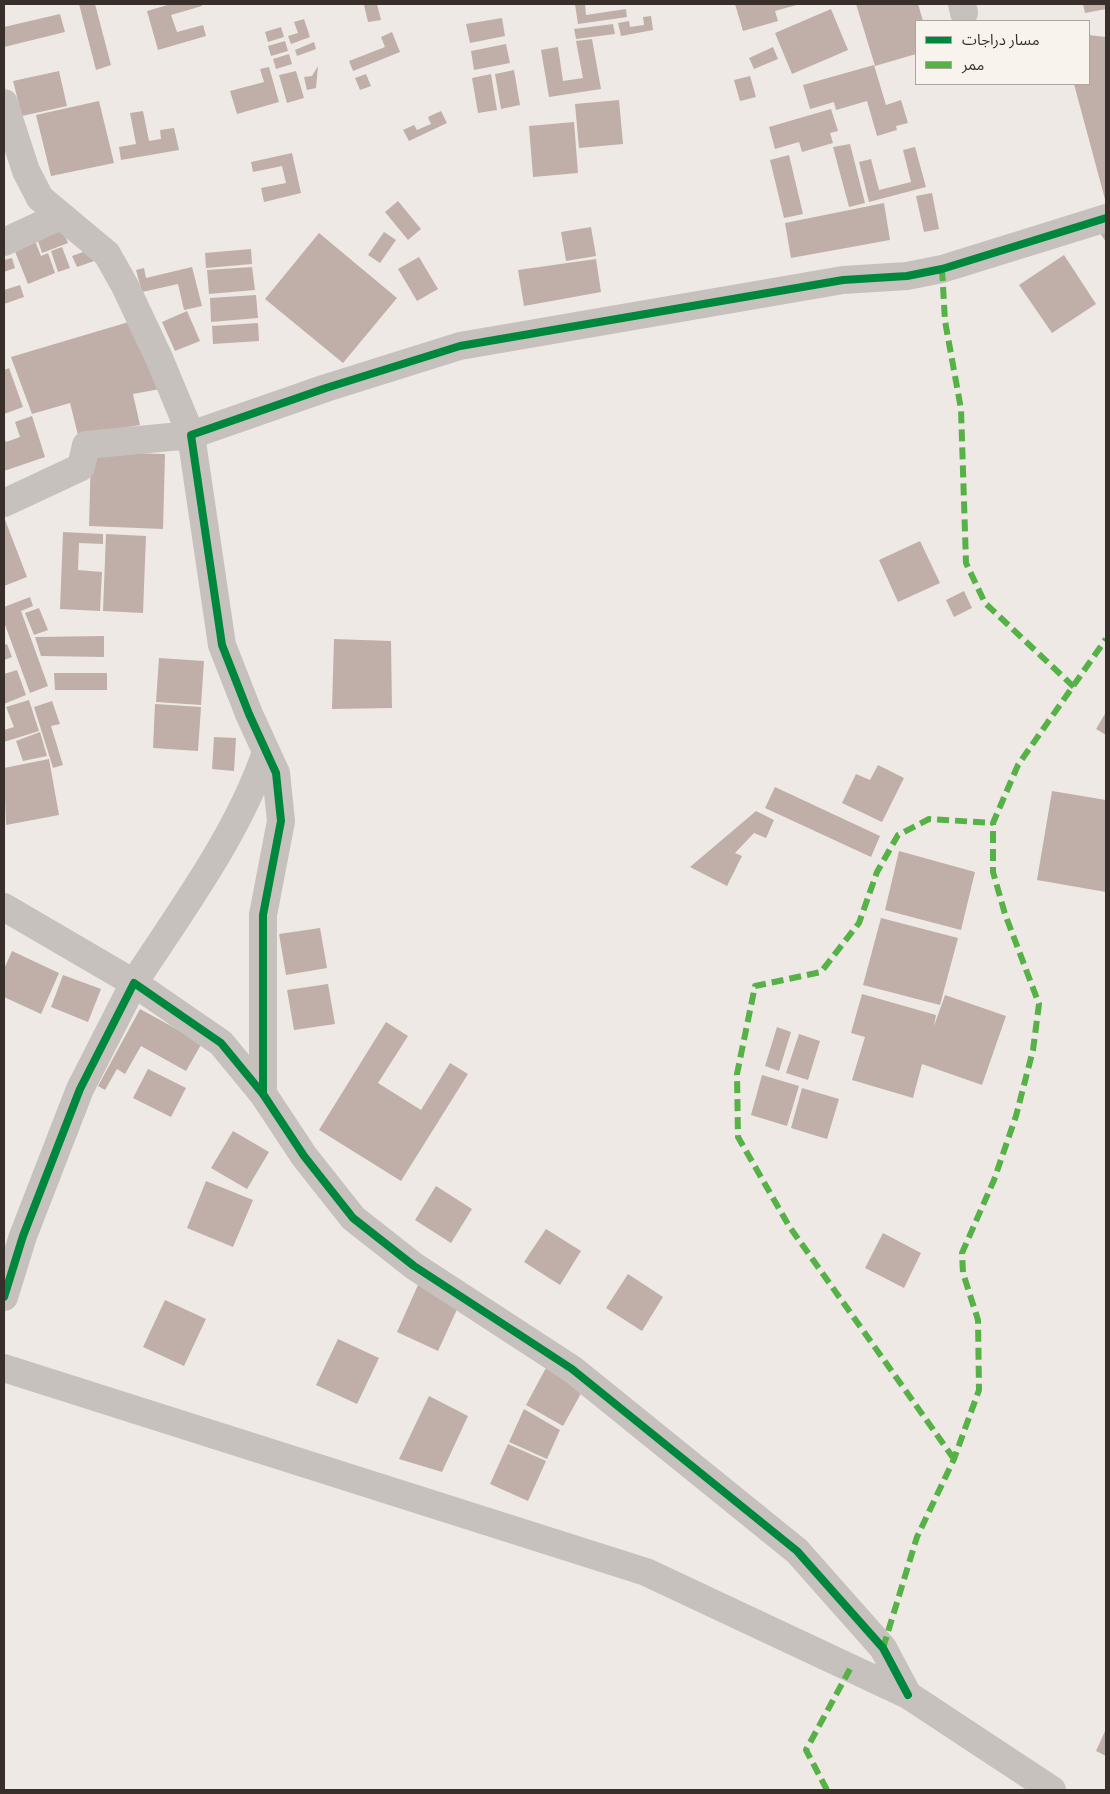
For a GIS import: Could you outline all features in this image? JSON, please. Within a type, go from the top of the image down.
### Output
[{"type":"street","points":[[4,103],[26,171],[40,198],[60,216],[85,233],[107,254],[126,286],[160,358],[191,436],[222,645],[276,773],[281,821],[263,915],[263,1094]]},
{"type":"street","points":[[4,242],[60,216]]},
{"type":"street","points":[[4,503],[81,467],[86,445],[191,436],[326,388],[460,346],[843,280],[907,276],[942,269],[1106,218]]},
{"type":"street","points":[[4,1297],[23,1236],[80,1089],[134,983],[214,862],[255,784],[266,752]]},
{"type":"street","points":[[4,907],[134,983],[221,1043],[263,1094],[304,1156],[353,1218],[414,1266],[572,1370],[797,1551],[884,1648],[908,1695]]},
{"type":"street","points":[[4,1368],[646,1572],[908,1695],[1052,1790]]},
{"type":"building","points":[[79,4],[95,4],[111,65],[96,70]]},
{"type":"building","points":[[171,4],[202,4],[202,6],[171,15],[177,32],[203,25],[206,36],[158,50],[147,11]]},
{"type":"building","points":[[377,4],[381,20],[368,22],[364,5]]},
{"type":"building","points":[[575,4],[585,4],[586,15],[626,9],[627,17],[578,24]]},
{"type":"building","points":[[735,4],[800,4],[775,11],[778,21],[743,31]]},
{"type":"building","points":[[856,4],[918,4],[923,20],[915,20],[915,54],[875,66]]},
{"type":"building","points":[[1083,4],[1106,4],[1106,9],[1085,13]]},
{"type":"building","points":[[831,9],[848,50],[792,74],[775,33]]},
{"type":"building","points":[[60,14],[65,32],[4,47],[4,27]]},
{"type":"building","points":[[651,16],[653,30],[621,36],[618,23],[629,21],[630,27],[644,25],[643,17]]},
{"type":"building","points":[[502,18],[505,36],[470,43],[466,24]]},
{"type":"building","points":[[304,19],[310,37],[291,44],[288,36],[298,33],[294,22]]},
{"type":"building","points":[[613,24],[615,34],[576,39],[574,29]]},
{"type":"building","points":[[281,27],[284,37],[268,42],[265,32]]},
{"type":"building","points":[[392,32],[400,52],[353,71],[349,61],[385,47],[381,37]]},
{"type":"building","points":[[1090,35],[1106,37],[1106,203],[1074,85],[1090,85]]},
{"type":"building","points":[[592,39],[601,89],[549,97],[541,50],[558,47],[563,81],[583,78],[576,41]]},
{"type":"building","points":[[285,41],[288,51],[271,56],[268,46]]},
{"type":"building","points":[[314,42],[316,49],[297,56],[295,50]]},
{"type":"building","points":[[506,44],[510,63],[474,70],[471,51]]},
{"type":"building","points":[[773,47],[778,59],[754,69],[749,58]]},
{"type":"building","points":[[289,54],[292,64],[276,69],[273,59]]},
{"type":"building","points":[[874,65],[886,105],[901,100],[908,123],[896,126],[897,130],[877,136],[867,101],[836,110],[834,102],[810,109],[803,85]]},
{"type":"building","points":[[318,66],[316,88],[307,90],[304,77],[312,76]]},
{"type":"building","points":[[269,67],[279,102],[237,114],[230,91],[264,82],[260,69]]},
{"type":"building","points":[[514,70],[520,105],[501,109],[495,74]]},
{"type":"building","points":[[59,71],[67,106],[22,116],[13,81]]},
{"type":"building","points":[[296,71],[304,98],[287,103],[279,75]]},
{"type":"building","points":[[366,74],[371,86],[360,90],[355,78]]},
{"type":"building","points":[[491,74],[497,110],[478,113],[472,78]]},
{"type":"building","points":[[750,76],[756,97],[740,101],[734,80]]},
{"type":"building","points":[[619,100],[623,144],[579,148],[575,104]]},
{"type":"building","points":[[99,101],[114,163],[51,176],[36,115]]},
{"type":"building","points":[[831,109],[838,131],[830,133],[833,143],[802,152],[799,142],[775,149],[769,127]]},
{"type":"building","points":[[143,111],[149,141],[161,139],[160,130],[174,128],[179,150],[121,160],[119,147],[136,144],[130,113]]},
{"type":"building","points":[[441,111],[447,123],[409,141],[403,130],[414,125],[417,130],[431,124],[428,117]]},
{"type":"building","points":[[574,122],[578,173],[533,177],[529,126]]},
{"type":"building","points":[[850,144],[865,203],[849,207],[833,147]]},
{"type":"building","points":[[915,147],[926,187],[869,202],[859,162],[871,159],[879,190],[911,182],[903,150]]},
{"type":"building","points":[[292,153],[301,193],[264,202],[261,188],[286,183],[282,166],[253,172],[251,162]]},
{"type":"building","points":[[789,155],[803,214],[784,218],[770,160]]},
{"type":"building","points":[[932,193],[939,229],[924,232],[916,196]]},
{"type":"building","points":[[398,201],[421,229],[408,240],[385,212]]},
{"type":"building","points":[[884,203],[890,240],[791,258],[785,223]]},
{"type":"building","points":[[61,226],[68,243],[42,253],[36,235]]},
{"type":"building","points":[[591,227],[596,256],[566,261],[561,232]]},
{"type":"building","points":[[1106,229],[1106,242],[1100,233]]},
{"type":"building","points":[[384,232],[396,240],[380,263],[368,255]]},
{"type":"building","points":[[319,233],[397,298],[343,363],[265,299]]},
{"type":"building","points":[[33,236],[41,256],[48,253],[55,273],[28,284],[12,244]]},
{"type":"building","points":[[62,247],[70,268],[58,272],[51,251]]},
{"type":"building","points":[[94,248],[97,260],[77,267],[72,256]]},
{"type":"building","points":[[251,249],[252,264],[206,268],[205,253]]},
{"type":"building","points":[[1064,255],[1096,304],[1052,333],[1019,285]]},
{"type":"building","points":[[419,257],[438,289],[417,301],[398,269]]},
{"type":"building","points":[[12,258],[15,268],[4,272],[4,260]]},
{"type":"building","points":[[596,259],[601,292],[524,306],[518,270]]},
{"type":"building","points":[[192,267],[202,306],[184,310],[178,284],[142,292],[136,270],[144,268],[146,278]]},
{"type":"building","points":[[252,267],[255,290],[209,294],[207,270]]},
{"type":"building","points":[[20,285],[24,297],[4,304],[4,290]]},
{"type":"building","points":[[256,295],[258,318],[211,322],[210,298]]},
{"type":"building","points":[[187,311],[200,341],[175,351],[162,322]]},
{"type":"building","points":[[132,321],[160,389],[133,394],[140,425],[78,435],[70,403],[32,414],[11,357]]},
{"type":"building","points":[[258,323],[259,341],[213,344],[212,326]]},
{"type":"building","points":[[9,368],[23,407],[4,414],[4,370]]},
{"type":"building","points":[[32,416],[45,457],[4,471],[4,438],[6,442],[20,437],[15,422]]},
{"type":"building","points":[[91,452],[165,454],[163,529],[89,526]]},
{"type":"building","points":[[4,517],[27,577],[4,586]]},
{"type":"building","points":[[63,532],[103,534],[103,544],[79,543],[78,570],[102,572],[100,611],[60,609]]},
{"type":"building","points":[[106,534],[146,536],[143,613],[103,611]]},
{"type":"building","points":[[920,541],[940,583],[898,602],[879,560]]},
{"type":"building","points":[[964,591],[972,608],[954,617],[946,600]]},
{"type":"building","points":[[30,597],[33,606],[21,611],[48,686],[30,693],[4,622],[4,607]]},
{"type":"building","points":[[39,608],[48,630],[34,635],[25,613]]},
{"type":"building","points":[[104,636],[104,657],[41,656],[35,637]]},
{"type":"building","points":[[334,639],[391,641],[392,708],[332,709]]},
{"type":"building","points":[[7,644],[12,657],[4,660],[4,645]]},
{"type":"building","points":[[159,658],[204,661],[201,705],[156,702]]},
{"type":"building","points":[[17,670],[26,695],[4,704],[4,674]]},
{"type":"building","points":[[54,673],[107,673],[107,690],[55,690]]},
{"type":"building","points":[[29,700],[39,731],[4,742],[4,730],[14,727],[6,707]]},
{"type":"building","points":[[52,701],[60,724],[51,726],[63,765],[53,768],[34,707]]},
{"type":"building","points":[[155,704],[201,707],[198,751],[153,748]]},
{"type":"building","points":[[1106,712],[1106,735],[1096,729]]},
{"type":"building","points":[[40,732],[47,756],[23,761],[16,741]]},
{"type":"building","points":[[214,737],[236,738],[234,771],[212,769]]},
{"type":"building","points":[[49,759],[59,815],[6,825],[4,768]]},
{"type":"building","points":[[878,765],[904,778],[882,822],[842,803],[856,774],[870,780]]},
{"type":"building","points":[[775,787],[880,836],[871,857],[765,808]]},
{"type":"building","points":[[1052,791],[1106,800],[1106,892],[1037,880]]},
{"type":"building","points":[[756,811],[774,820],[766,838],[754,833],[735,853],[742,856],[727,886],[690,867]]},
{"type":"building","points":[[899,851],[975,872],[961,930],[885,910]]},
{"type":"building","points":[[881,918],[958,938],[940,1005],[863,985]]},
{"type":"building","points":[[320,928],[327,968],[286,975],[279,934]]},
{"type":"building","points":[[12,951],[59,973],[41,1014],[4,997],[4,969]]},
{"type":"building","points":[[63,975],[101,989],[88,1022],[51,1007]]},
{"type":"building","points":[[328,984],[335,1024],[294,1030],[287,990]]},
{"type":"building","points":[[862,994],[936,1015],[934,1026],[945,995],[1006,1016],[982,1085],[922,1064],[913,1098],[852,1080],[865,1037],[851,1033]]},
{"type":"building","points":[[140,1009],[202,1043],[186,1071],[141,1046],[125,1074],[117,1069],[105,1090],[98,1086]]},
{"type":"building","points":[[386,1022],[408,1036],[378,1083],[421,1110],[450,1063],[468,1074],[401,1181],[319,1130]]},
{"type":"building","points":[[777,1027],[791,1032],[779,1071],[765,1066]]},
{"type":"building","points":[[799,1034],[820,1041],[808,1080],[786,1073]]},
{"type":"building","points":[[148,1069],[186,1088],[171,1117],[133,1098]]},
{"type":"building","points":[[762,1075],[799,1086],[787,1126],[751,1115]]},
{"type":"building","points":[[802,1088],[839,1099],[827,1139],[791,1128]]},
{"type":"building","points":[[233,1131],[269,1152],[247,1189],[211,1168]]},
{"type":"building","points":[[206,1181],[253,1200],[233,1247],[187,1228]]},
{"type":"building","points":[[436,1186],[472,1209],[451,1243],[415,1220]]},
{"type":"building","points":[[546,1229],[581,1251],[560,1285],[524,1262]]},
{"type":"building","points":[[883,1233],[921,1253],[904,1288],[865,1268]]},
{"type":"building","points":[[628,1274],[663,1297],[642,1331],[606,1308]]},
{"type":"building","points":[[418,1285],[459,1305],[438,1351],[397,1332]]},
{"type":"building","points":[[165,1300],[206,1319],[184,1366],[143,1347]]},
{"type":"building","points":[[338,1339],[379,1358],[357,1404],[316,1385]]},
{"type":"building","points":[[547,1366],[584,1388],[563,1426],[526,1405]]},
{"type":"building","points":[[429,1396],[468,1416],[442,1472],[399,1459]]},
{"type":"building","points":[[524,1409],[560,1430],[547,1459],[509,1442]]},
{"type":"building","points":[[508,1444],[546,1461],[528,1501],[490,1484]]},
{"type":"building","points":[[1106,1729],[1106,1756],[1096,1751]]},
{"type":"marked path","points":[[942,269],[945,321],[961,409],[966,563],[985,603],[1074,687]]},
{"type":"marked path","points":[[883,1648],[917,1537],[954,1459],[979,1390],[978,1320],[963,1273],[962,1253],[994,1180],[1016,1116],[1033,1050],[1039,1004],[1005,914],[993,872],[993,823],[1018,765],[1106,639]]},
{"type":"marked path","points":[[954,1459],[789,1226],[738,1137],[737,1074],[755,986],[821,972],[859,923],[877,872],[898,835],[929,819],[993,823]]},
{"type":"marked path","points":[[827,1790],[806,1750],[850,1669]]},
{"type":"cycle path","points":[[263,1094],[263,915],[281,821],[276,773],[249,714],[222,645],[191,435],[326,388],[460,346],[843,280],[907,276],[942,269],[1106,218]]},
{"type":"cycle path","points":[[4,1297],[23,1236],[80,1089],[134,983],[221,1043],[263,1094],[304,1156],[353,1218],[414,1266],[572,1369],[797,1551],[883,1648],[908,1695]]}]
